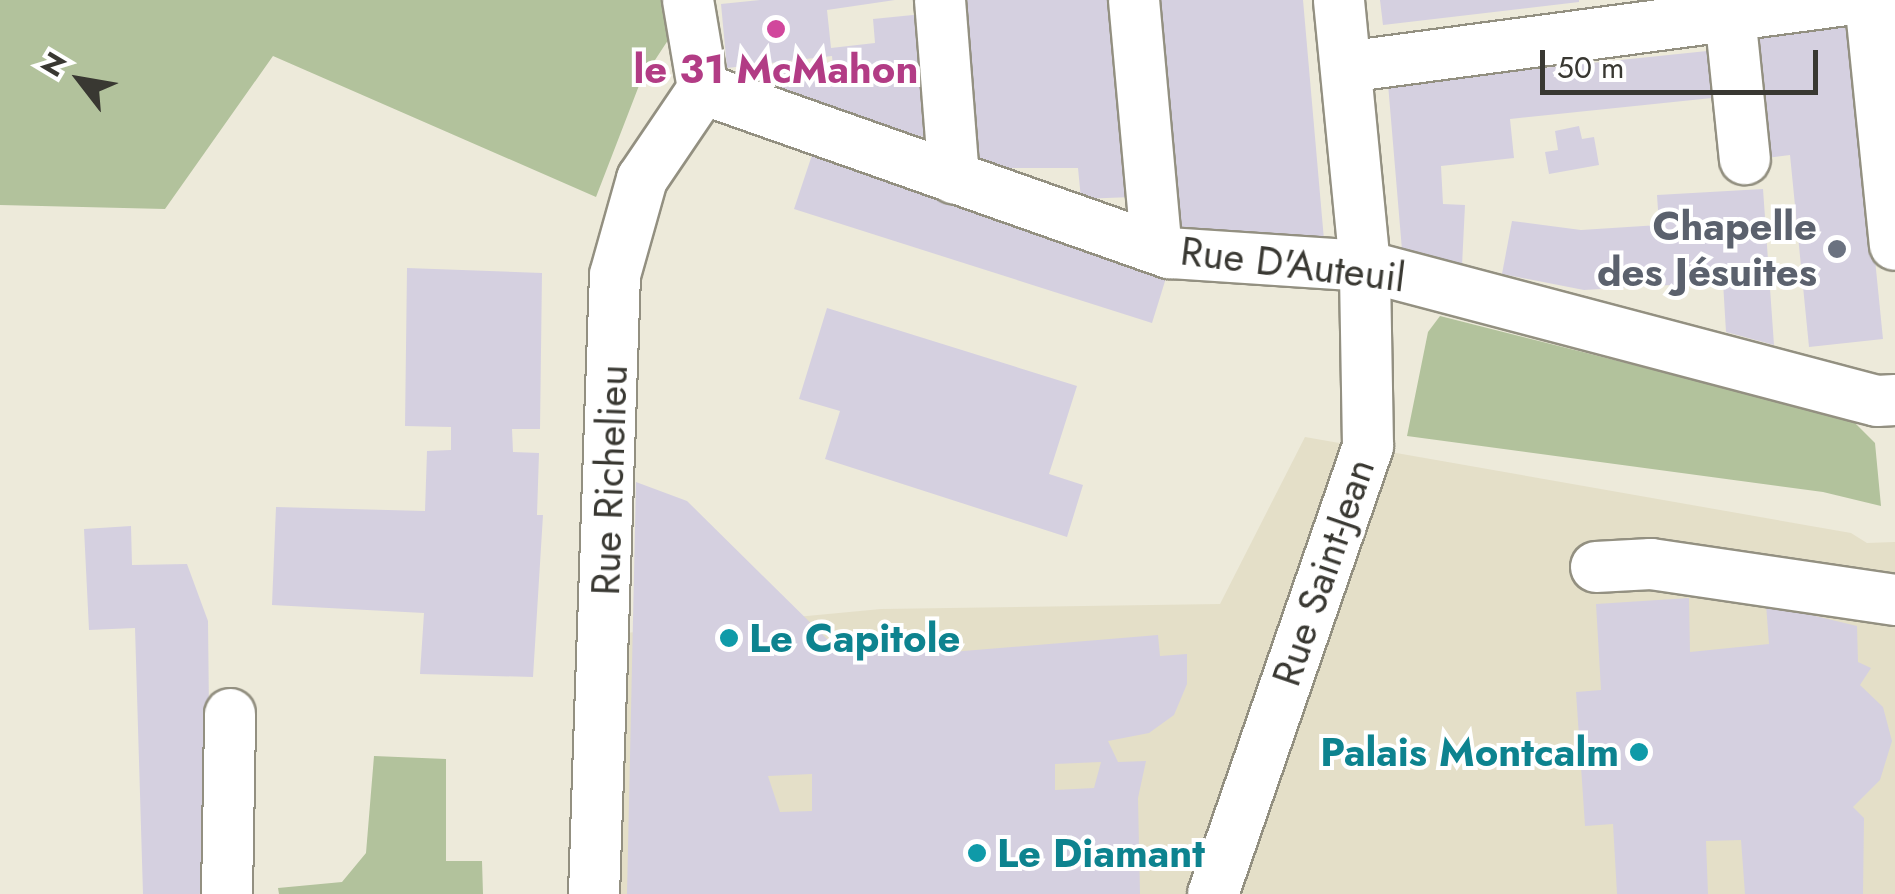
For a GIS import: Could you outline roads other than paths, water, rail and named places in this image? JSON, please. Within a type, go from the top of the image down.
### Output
[{"type":"street","points":[[688,0],[703,89]]},
{"type":"street","points":[[940,0],[954,178]]},
{"type":"street","points":[[1134,0],[1156,244]]},
{"type":"street","name":"Rue Saint-Jean","points":[[1213,894],[1368,446],[1365,266],[1339,0]]},
{"type":"street","points":[[1346,67],[1846,0]]},
{"type":"street","points":[[1870,0],[1895,245]]},
{"type":"street","points":[[1730,15],[1745,159]]},
{"type":"street","name":"Rue D'Auteuil","points":[[703,89],[1192,257],[1365,266],[1877,400],[1895,400]]},
{"type":"street","name":"Rue Richelieu","points":[[594,894],[615,274],[642,178],[703,89]]},
{"type":"street","points":[[1596,567],[1652,564],[1895,600]]},
{"type":"street","points":[[227,894],[230,714]]},
{"type":"place","name":"le 31 McMahon","points":[[776,29]]},
{"type":"place","name":"Chapelle des Jésuites","points":[[1837,249]]},
{"type":"place","name":"Le Capitole","points":[[729,638]]},
{"type":"place","name":"Palais Montcalm","points":[[1639,752]]},
{"type":"place","name":"Le Diamant","points":[[977,853]]}]
